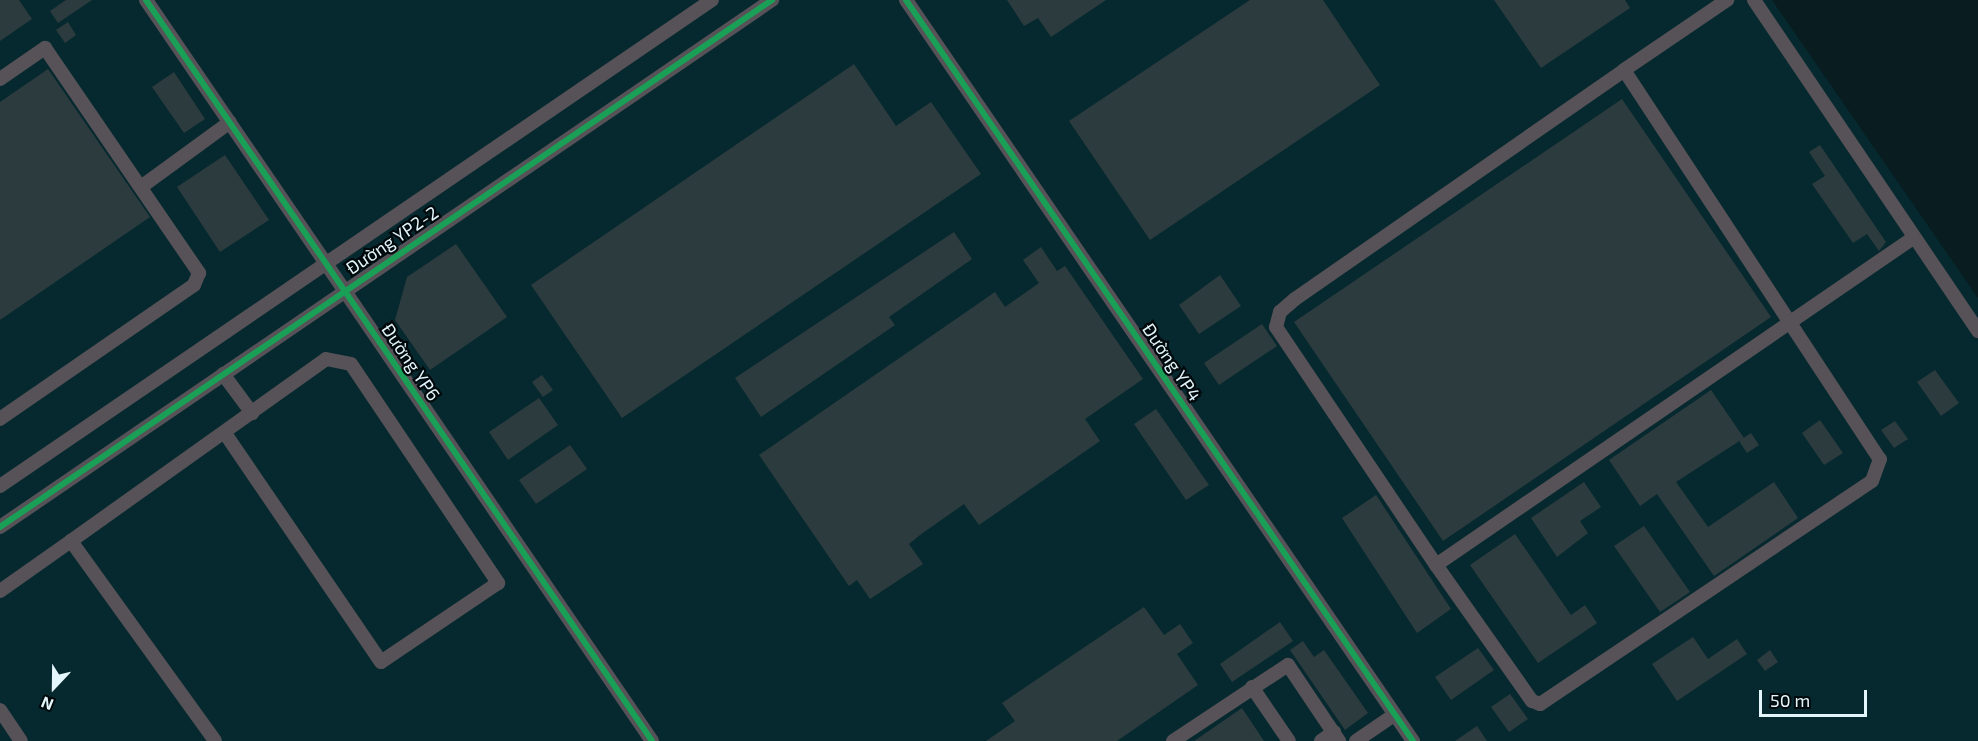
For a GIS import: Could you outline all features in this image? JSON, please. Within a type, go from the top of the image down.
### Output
[{"type":"street","name":"Đường YP6","points":[[146,0],[652,741]]},
{"type":"street","name":"Đường YP2-2","points":[[0,486],[712,0]]},
{"type":"street","name":"Đường YP2-2","points":[[0,527],[772,0]]},
{"type":"street","name":"Đường YP4","points":[[906,0],[1413,741]]},
{"type":"street","points":[[1624,70],[1880,459],[1872,481],[1551,702],[1532,701],[1436,565],[1276,327],[1280,312],[1624,70],[1727,0]]},
{"type":"street","points":[[1754,0],[1978,332]]},
{"type":"street","points":[[0,79],[45,48],[196,266],[194,285],[0,419]]},
{"type":"street","points":[[141,187],[230,122]]},
{"type":"street","points":[[1436,565],[1913,238]]},
{"type":"street","points":[[0,591],[326,359],[351,364],[498,583],[381,662],[224,432]]},
{"type":"street","points":[[223,374],[252,413]]},
{"type":"street","points":[[71,542],[215,741]]},
{"type":"street","points":[[1173,741],[1288,665],[1336,737],[1321,741]]},
{"type":"street","points":[[1252,687],[1289,741]]},
{"type":"street","points":[[0,710],[21,741]]},
{"type":"street","points":[[1356,741],[1394,715]]},
{"type":"shaded area","points":[[0,0],[1772,0],[1978,298],[1978,741],[0,741]]},
{"type":"building","points":[[0,0],[19,0],[32,19],[0,41]]},
{"type":"building","points":[[66,0],[92,0],[58,23],[50,11]]},
{"type":"building","points":[[1007,0],[1106,0],[1051,37],[1038,18],[1024,26]]},
{"type":"building","points":[[1250,0],[1323,0],[1380,85],[1150,240],[1069,121]]},
{"type":"building","points":[[1494,0],[1625,0],[1630,8],[1541,68]]},
{"type":"building","points":[[68,22],[76,35],[65,43],[56,30]]},
{"type":"building","points":[[854,64],[896,126],[931,102],[981,174],[622,418],[531,285]]},
{"type":"building","points":[[48,69],[150,217],[0,320],[0,102]]},
{"type":"building","points":[[174,72],[205,119],[184,133],[152,87]]},
{"type":"building","points":[[1622,99],[1771,317],[1443,541],[1294,322]]},
{"type":"building","points":[[1820,145],[1886,242],[1879,251],[1867,234],[1853,243],[1812,184],[1825,176],[1809,152]]},
{"type":"building","points":[[225,155],[269,220],[220,252],[177,187]]},
{"type":"building","points":[[954,232],[972,259],[889,317],[895,325],[761,417],[735,378]]},
{"type":"building","points":[[456,244],[507,317],[430,370],[395,320],[407,277]]},
{"type":"building","points":[[1041,247],[1057,271],[1065,266],[1143,379],[1085,419],[1100,441],[979,525],[964,504],[909,544],[923,564],[870,599],[857,580],[849,586],[759,455],[995,292],[1005,307],[1039,283],[1023,260]]},
{"type":"building","points":[[1220,275],[1241,306],[1199,334],[1179,305]]},
{"type":"building","points":[[1262,324],[1277,346],[1219,385],[1204,363]]},
{"type":"building","points":[[1935,370],[1959,403],[1941,416],[1917,382]]},
{"type":"building","points":[[542,375],[553,390],[543,397],[532,382]]},
{"type":"building","points":[[1711,390],[1744,438],[1676,482],[1708,527],[1774,482],[1798,518],[1714,576],[1657,494],[1640,506],[1609,460]]},
{"type":"building","points":[[539,398],[558,425],[508,460],[489,432]]},
{"type":"building","points":[[1156,409],[1209,485],[1186,500],[1134,424]]},
{"type":"building","points":[[1820,420],[1843,453],[1824,465],[1802,433]]},
{"type":"building","points":[[1895,421],[1908,439],[1894,448],[1881,430]]},
{"type":"building","points":[[1751,433],[1759,445],[1747,453],[1739,441]]},
{"type":"building","points":[[570,445],[587,469],[536,504],[519,480]]},
{"type":"building","points":[[1584,482],[1601,507],[1580,521],[1588,533],[1557,557],[1531,518]]},
{"type":"building","points":[[1376,495],[1451,609],[1417,633],[1342,518]]},
{"type":"building","points":[[1644,526],[1690,592],[1660,612],[1614,546]]},
{"type":"building","points":[[1515,534],[1571,615],[1585,605],[1597,623],[1538,663],[1470,565]]},
{"type":"building","points":[[1144,607],[1164,635],[1180,624],[1193,643],[1177,654],[1198,685],[1117,741],[986,741],[1015,721],[1002,703]]},
{"type":"building","points":[[1280,622],[1293,641],[1232,682],[1220,664]]},
{"type":"building","points":[[1693,637],[1708,659],[1737,639],[1747,654],[1677,701],[1652,664]]},
{"type":"building","points":[[1303,641],[1314,657],[1324,650],[1368,713],[1345,730],[1290,650]]},
{"type":"building","points":[[1478,648],[1494,670],[1451,700],[1435,677]]},
{"type":"building","points":[[1770,650],[1778,662],[1765,671],[1757,660]]},
{"type":"building","points":[[1510,694],[1528,719],[1509,732],[1491,707]]},
{"type":"building","points":[[1242,708],[1264,741],[1194,741]]},
{"type":"building","points":[[1477,726],[1487,741],[1455,741]]},
{"type":"cycle path","points":[[146,0],[652,741]]},
{"type":"cycle path","points":[[0,527],[772,0]]},
{"type":"cycle path","points":[[906,0],[1413,741]]}]
